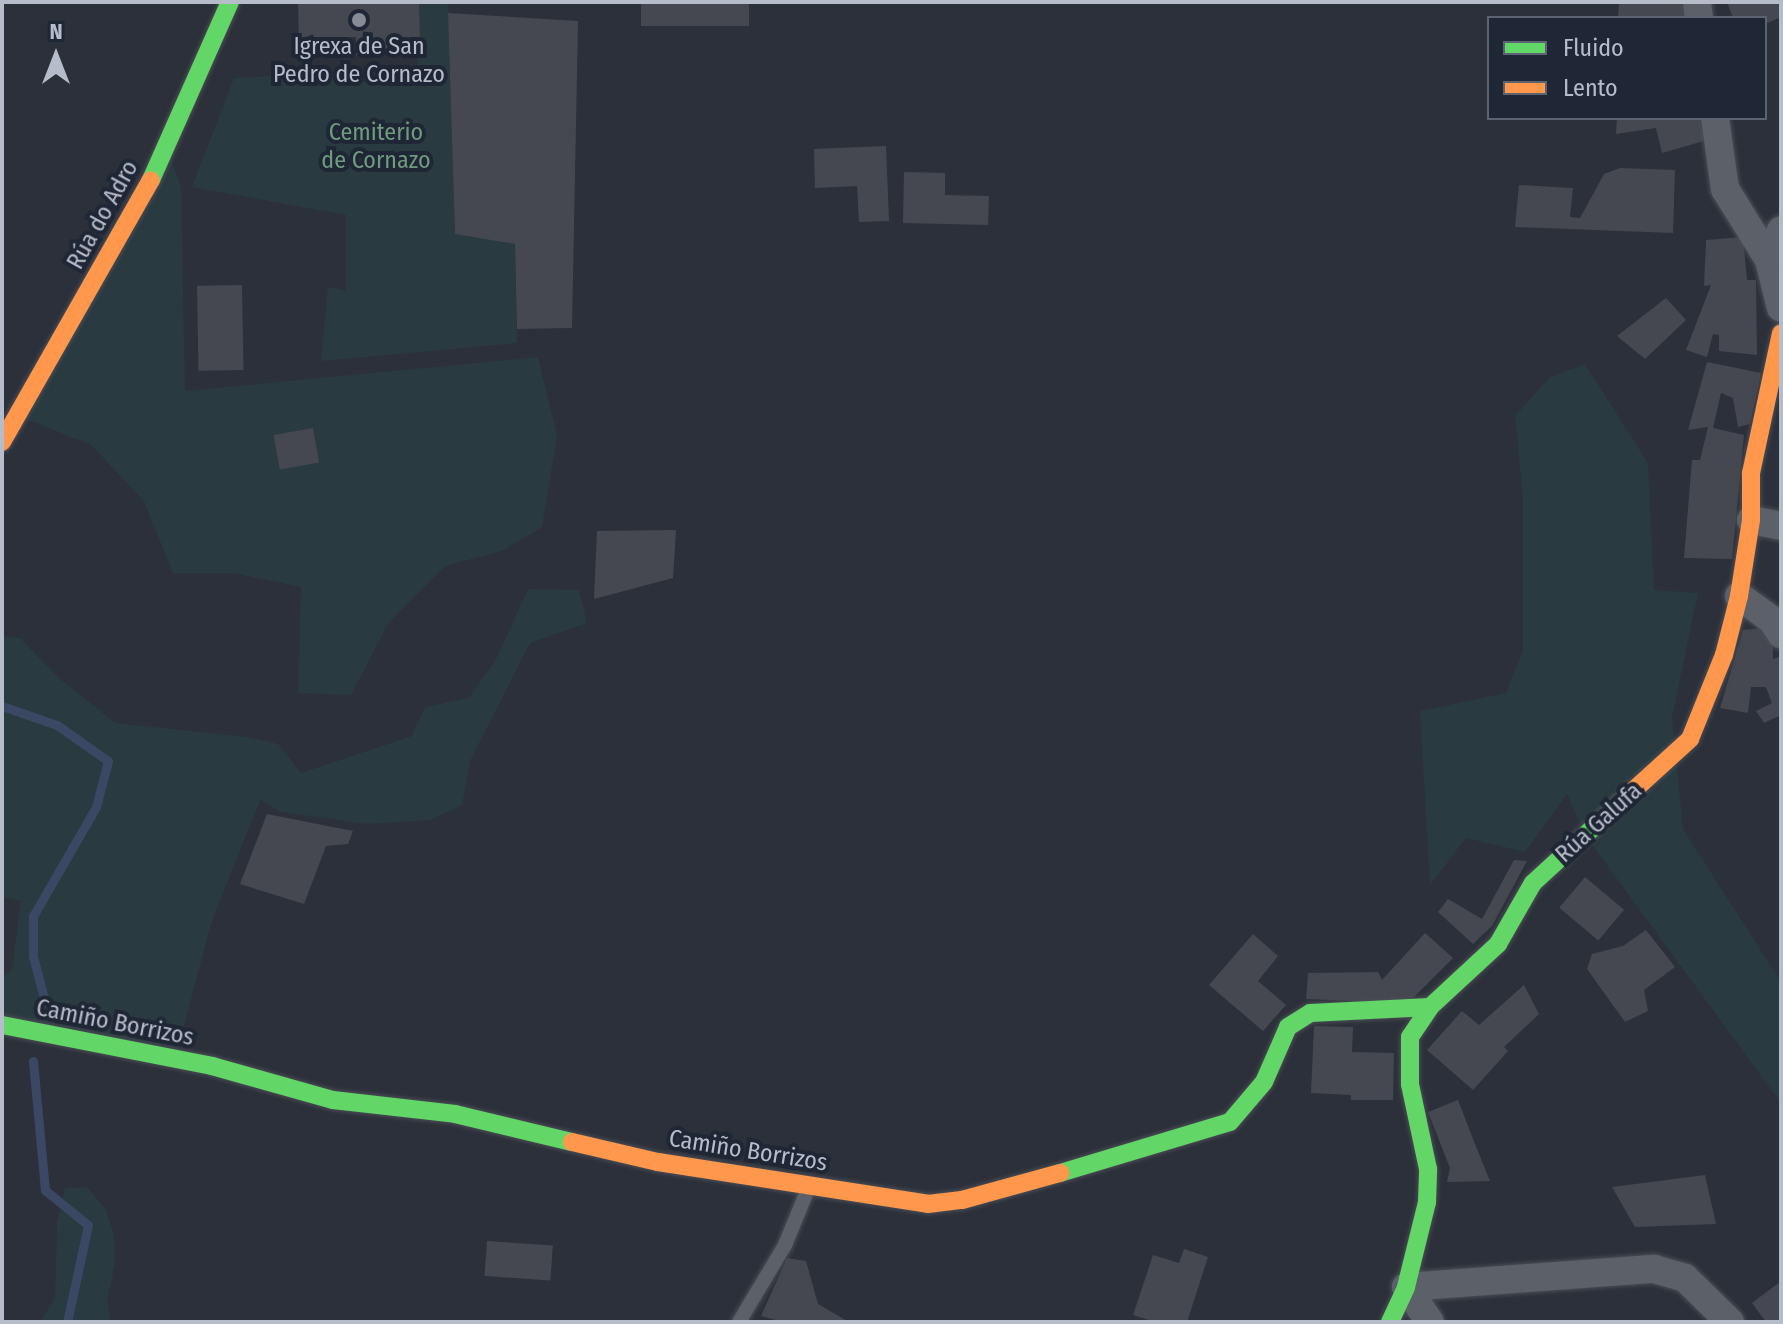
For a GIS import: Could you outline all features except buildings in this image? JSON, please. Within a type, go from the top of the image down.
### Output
[{"type":"street","name":"Rúa do Adro","points":[[2,442],[145,194],[230,2]]},
{"type":"street","points":[[1715,120],[1725,189],[1769,260],[1781,308]]},
{"type":"street","points":[[1769,260],[1781,230]]},
{"type":"street","name":"Rúa Galufa","points":[[1390,1322],[1406,1287],[1427,1202],[1428,1169],[1410,1084],[1410,1037],[1430,1007],[1498,944],[1533,883],[1690,739],[1724,655],[1739,596],[1751,520],[1751,473],[1773,383],[1781,333]]},
{"type":"street","points":[[1751,520],[1781,526]]},
{"type":"street","points":[[1739,596],[1772,620],[1781,634]]},
{"type":"street","name":"Camiño Borrizos","points":[[2,1025],[212,1066],[333,1100],[455,1114],[658,1162],[928,1204],[962,1200],[1206,1132],[1230,1122],[1264,1082],[1288,1027],[1310,1013],[1430,1007]]},
{"type":"street","points":[[1406,1287],[1654,1269],[1685,1278],[1730,1322]]},
{"type":"street","points":[[1406,1287],[1430,1322]]},
{"type":"lane","points":[[739,1322],[785,1245],[810,1185]]},
{"type":"green space","name":"Cemiterio de Cornazo","points":[[419,2],[448,2],[455,233],[515,244],[517,343],[321,361],[328,287],[346,291],[346,215],[192,187],[234,78],[417,69]]},
{"type":"green space","points":[[166,146],[181,187],[185,391],[538,357],[557,436],[542,527],[502,551],[445,566],[389,622],[351,695],[298,693],[301,587],[233,573],[173,573],[144,501],[91,445],[17,415]]},
{"type":"green space","points":[[1585,364],[1648,463],[1654,590],[1698,593],[1672,717],[1683,829],[1781,982],[1781,1103],[1585,835],[1567,794],[1525,852],[1466,838],[1430,885],[1420,711],[1506,693],[1523,651],[1523,498],[1515,416],[1549,378]]},
{"type":"green space","points":[[528,589],[579,590],[587,623],[530,643],[470,761],[462,805],[430,820],[367,824],[281,812],[260,800],[211,924],[175,1059],[2,1025],[2,978],[12,969],[21,901],[2,897],[2,636],[20,638],[59,678],[115,723],[247,737],[278,744],[301,773],[412,736],[425,707],[469,698],[496,659]]},
{"type":"green space","points":[[87,1187],[105,1208],[114,1234],[115,1264],[107,1300],[111,1322],[40,1322],[55,1299],[57,1223],[65,1188]]},
{"type":"waterway","points":[[2,706],[57,725],[108,761],[96,807],[33,916],[33,956],[45,1002]]},
{"type":"waterway","points":[[33,1061],[45,1190],[88,1225],[67,1322]]},
{"type":"traffic: fast","points":[[151,180],[230,2]]},
{"type":"traffic: fast","points":[[1390,1322],[1406,1287],[1427,1202],[1428,1169],[1410,1084],[1410,1037],[1430,1007],[1498,944],[1533,883],[1634,790]]},
{"type":"traffic: fast","points":[[1060,1173],[1230,1122],[1264,1082],[1288,1027],[1310,1013],[1430,1007]]},
{"type":"traffic: fast","points":[[2,1025],[212,1066],[333,1100],[455,1114],[572,1142]]},
{"type":"traffic: slow","points":[[2,442],[151,180]]},
{"type":"traffic: slow","points":[[1634,790],[1690,739],[1724,655],[1739,596],[1751,520],[1751,473],[1781,333]]},
{"type":"traffic: slow","points":[[572,1142],[658,1162],[928,1204],[962,1200],[1060,1173]]},
{"type":"place","name":"Igrexa de San Pedro de Cornazo","points":[[359,20]]}]
